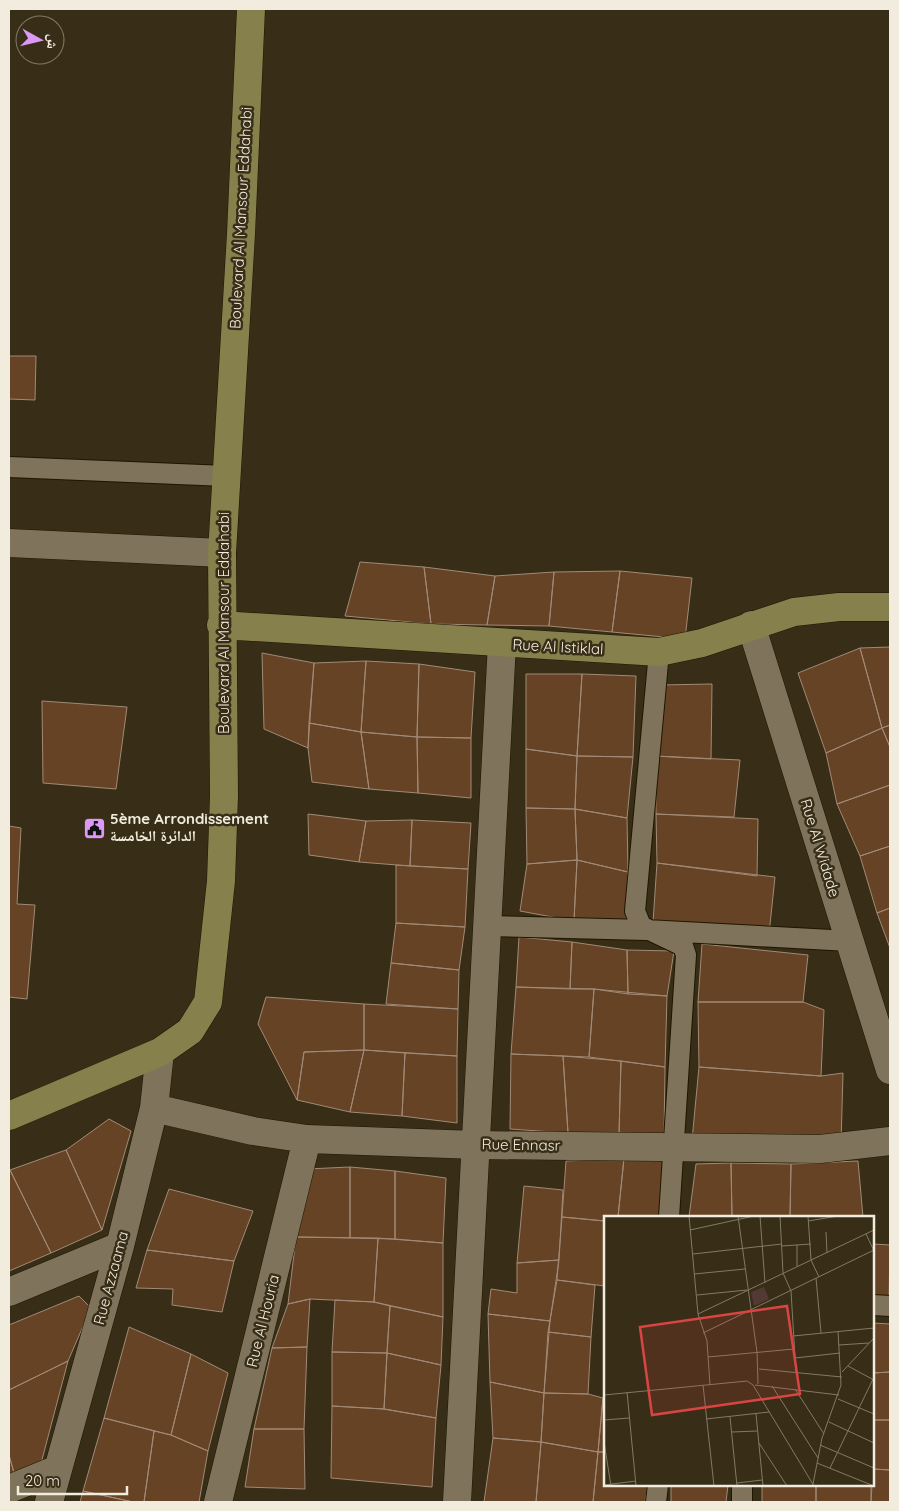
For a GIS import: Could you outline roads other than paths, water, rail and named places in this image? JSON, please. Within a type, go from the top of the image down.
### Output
[{"type":"main road","name":"Boulevard Al Mansour Eddahabi","points":[[9,1116],[160,1052],[190,1031],[208,1002],[221,881],[224,796],[221,625],[222,552],[252,9]]},
{"type":"main road","name":"Rue Al Istiklal","points":[[221,625],[502,644],[659,652],[702,643],[794,612],[839,607],[890,607]]},
{"type":"street","points":[[9,544],[222,552]]},
{"type":"street","name":"Rue Al Widade","points":[[751,625],[890,1070]]},
{"type":"street","points":[[457,1502],[502,644]]},
{"type":"street","name":"Rue Azzaama","points":[[49,1502],[120,1246],[154,1108],[160,1052]]},
{"type":"street","name":"Rue Ennasr","points":[[154,1108],[253,1132],[307,1139],[820,1150],[890,1141]]},
{"type":"street","name":"Rue Al Houria","points":[[218,1502],[307,1139]]},
{"type":"street","points":[[9,1292],[120,1246]]},
{"type":"street","points":[[9,1489],[58,1469]]},
{"type":"lane","points":[[9,467],[226,476]]},
{"type":"lane","points":[[659,652],[635,910],[641,926],[646,930],[684,946],[686,955],[669,1216]]},
{"type":"lane","points":[[487,926],[646,930],[850,941]]},
{"type":"lane","points":[[874,1305],[890,1306]]},
{"type":"lane","points":[[656,1502],[658,1486]]},
{"type":"lane","points":[[742,1486],[742,1502]]},
{"type":"place","name":"5ème Arrondissement الدائرة الخامسة","points":[[94,828]]}]
